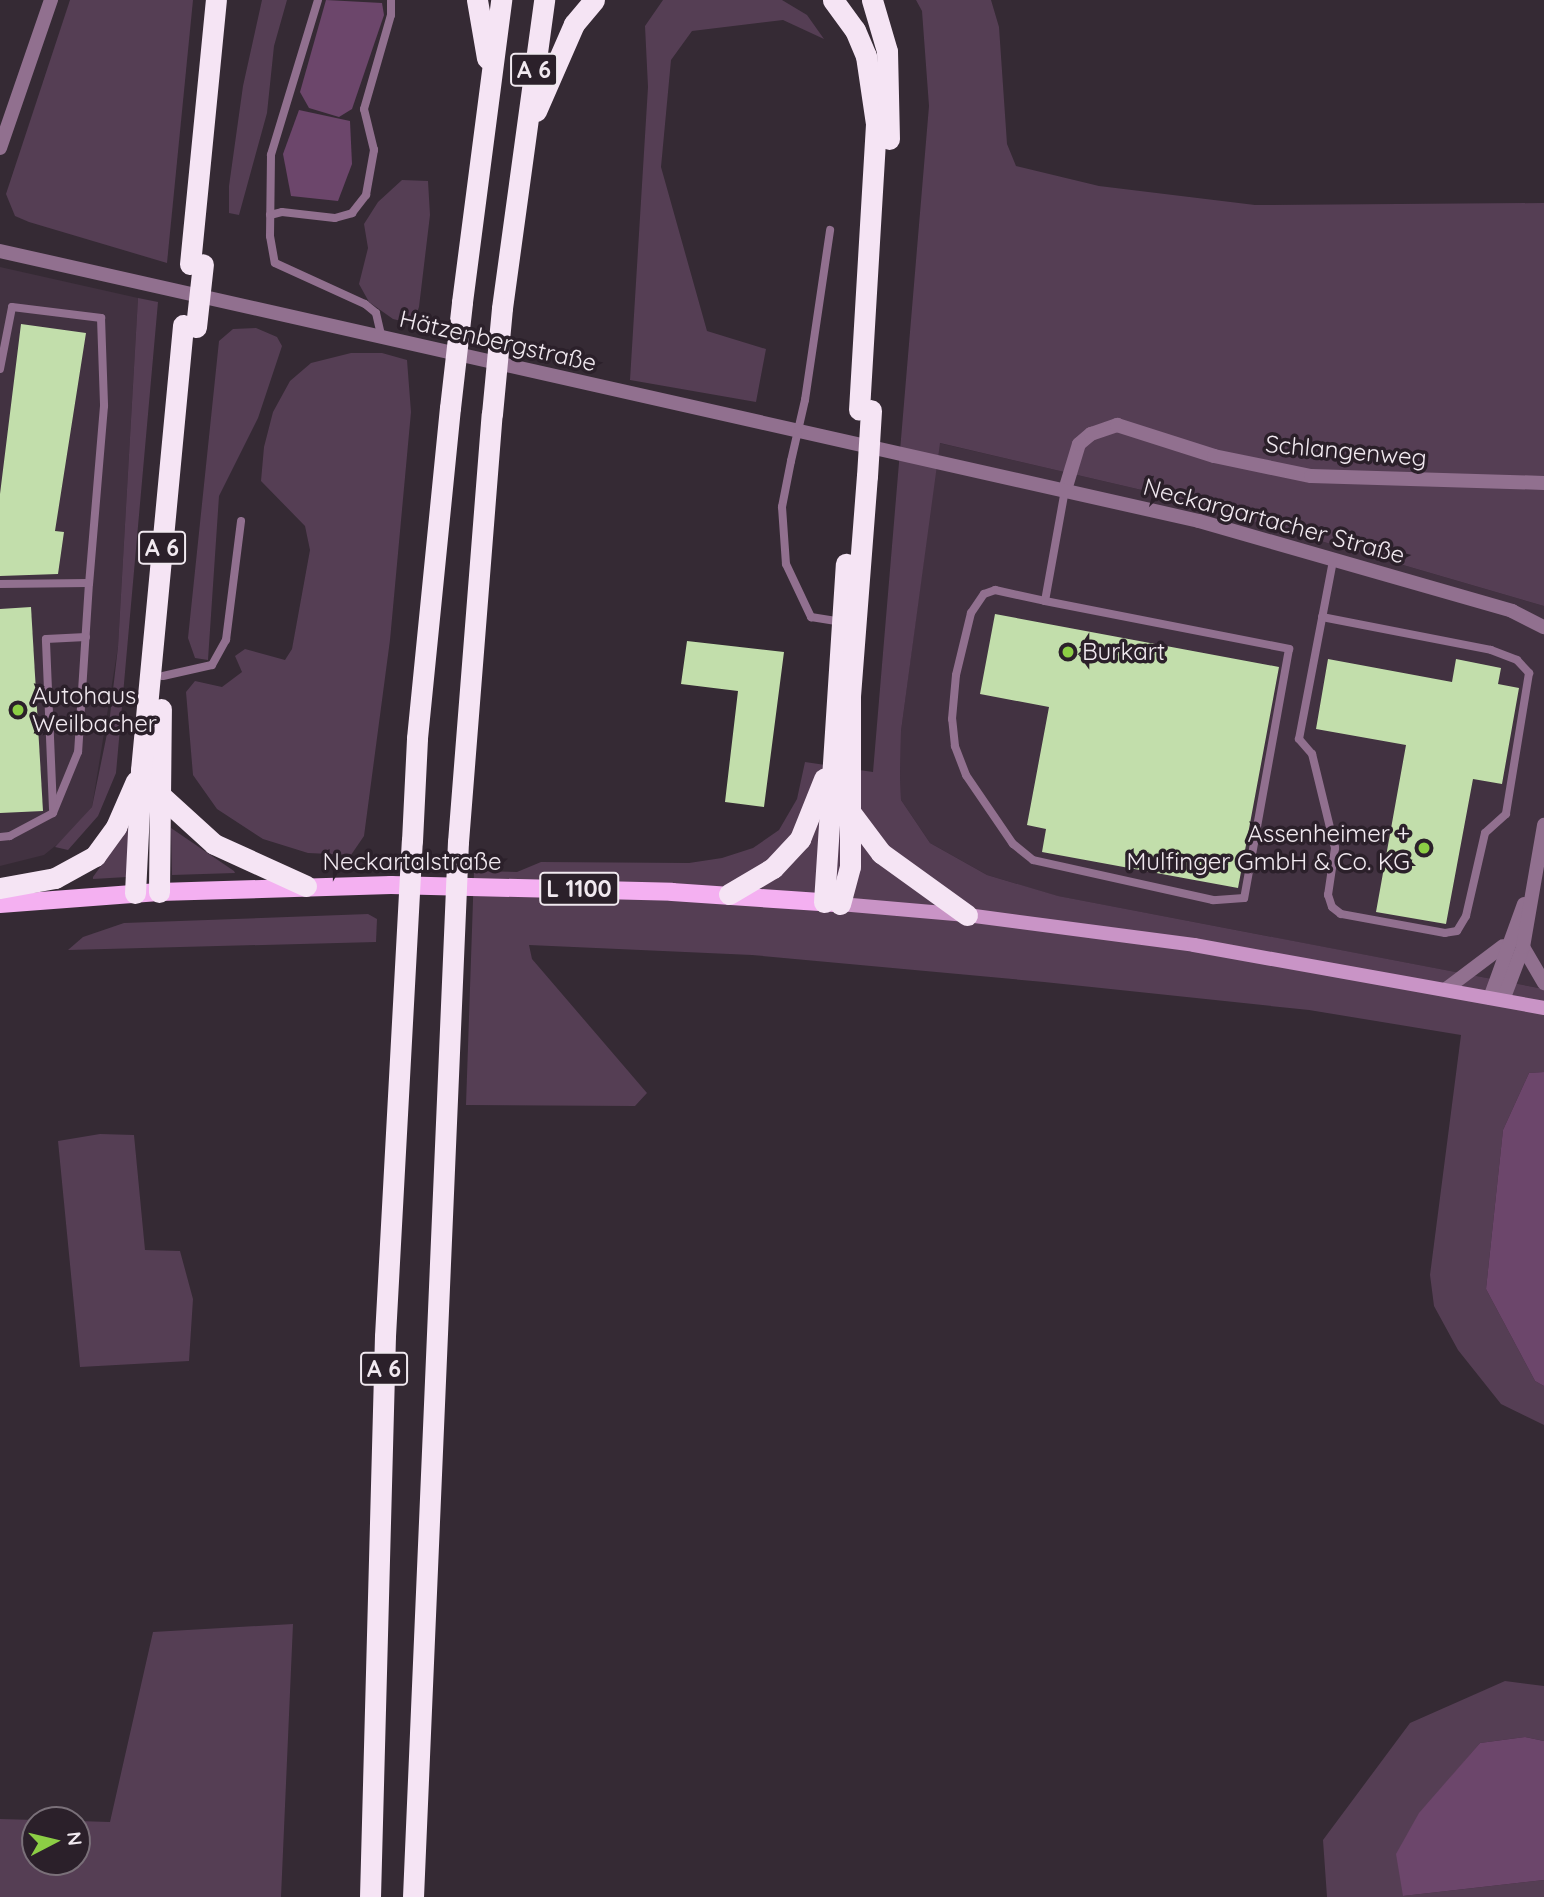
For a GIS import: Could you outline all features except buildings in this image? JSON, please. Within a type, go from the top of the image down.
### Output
[{"type":"highway","points":[[196,264],[216,0]]},
{"type":"highway","points":[[159,892],[163,676],[190,326],[223,32],[230,0]]},
{"type":"highway","points":[[477,0],[490,77]]},
{"type":"highway","name":"A 6","points":[[370,1897],[385,1336],[418,738],[450,408],[501,0]]},
{"type":"highway","name":"A 6","points":[[413,1897],[458,842],[502,308],[544,0]]},
{"type":"highway","points":[[524,139],[574,24],[594,0]]},
{"type":"highway","points":[[832,903],[850,866],[850,696],[876,124],[866,56],[855,30],[833,0]]},
{"type":"highway","points":[[865,410],[890,124],[887,51],[872,0]]},
{"type":"highway","name":"A 6","points":[[0,888],[55,878],[95,856],[116,827],[141,770],[190,326]]},
{"type":"highway","points":[[832,903],[831,757],[841,622],[862,475]]},
{"type":"highway","points":[[729,894],[773,868],[800,839],[816,807],[831,757]]},
{"type":"highway","points":[[135,893],[141,770]]},
{"type":"highway","points":[[159,794],[214,844],[306,886]]},
{"type":"highway","points":[[851,813],[881,853],[967,915]]},
{"type":"main road","name":"Neckartalstraße","points":[[0,904],[135,893],[306,886],[729,894],[832,903]]},
{"type":"main road","name":"L 1100","points":[[832,903],[967,915],[1194,946],[1544,1008]]},
{"type":"street","points":[[0,148],[51,0]]},
{"type":"street","name":"Hätzenbergstraße","points":[[0,251],[987,471]]},
{"type":"street","name":"Schlangenweg","points":[[1065,489],[1079,444],[1091,434],[1117,425],[1214,456],[1311,476],[1544,484]]},
{"type":"street","name":"Neckargartacher Straße","points":[[987,471],[1333,560],[1512,611],[1544,627]]},
{"type":"street","points":[[1497,999],[1524,947],[1544,825]]},
{"type":"street","points":[[1497,999],[1507,943],[1532,886]]},
{"type":"street","points":[[1446,989],[1507,943]]},
{"type":"street","points":[[1524,947],[1544,983]]},
{"type":"lane","points":[[318,0],[271,155],[270,215],[275,263],[365,304],[376,313],[382,338]]},
{"type":"lane","points":[[270,215],[282,212],[335,218],[352,213],[366,195],[374,149],[364,108],[391,15],[391,0]]},
{"type":"lane","points":[[830,230],[805,400],[782,507],[786,564],[811,617],[841,622]]},
{"type":"lane","points":[[0,369],[12,306],[101,318],[104,406],[78,752],[53,813],[10,836],[0,837]]},
{"type":"lane","points":[[1045,601],[1065,489]]},
{"type":"lane","points":[[163,676],[212,665],[226,640],[241,521]]},
{"type":"lane","points":[[1322,617],[1491,650],[1517,660],[1529,673],[1506,814],[1485,832],[1466,916],[1457,931],[1445,933],[1341,914],[1332,907],[1328,895],[1335,848],[1312,754],[1299,739],[1322,617],[1333,560]]},
{"type":"lane","points":[[0,584],[89,583]]},
{"type":"lane","points":[[995,590],[1045,601],[1289,649],[1244,898],[1213,900],[1061,869],[1033,860],[1013,844],[990,813],[966,775],[955,746],[952,719],[956,675],[971,613],[984,594],[995,590]]},
{"type":"lane","points":[[53,813],[46,639],[86,637]]},
{"type":"shaded area","points":[[70,0],[193,0],[167,263],[15,216],[6,194]]},
{"type":"shaded area","points":[[262,0],[287,0],[274,46],[267,113],[239,215],[229,213],[229,186],[243,86]]},
{"type":"shaded area","points":[[326,0],[382,3],[384,15],[352,109],[339,117],[309,108],[300,92]]},
{"type":"shaded area","points":[[663,0],[782,0],[807,15],[824,39],[783,20],[692,31],[671,60],[661,167],[707,331],[766,349],[756,402],[630,380],[648,87],[645,26]]},
{"type":"shaded area","points":[[916,0],[991,0],[999,27],[1007,144],[1016,166],[1099,186],[1255,205],[1544,203],[1544,606],[1159,494],[940,443],[901,731],[900,776],[901,800],[930,843],[987,875],[1058,896],[1544,989],[1544,1072],[1529,1073],[1503,1130],[1486,1289],[1535,1381],[1544,1386],[1544,1425],[1501,1404],[1458,1350],[1434,1306],[1430,1275],[1461,1035],[1309,1010],[1044,982],[752,955],[529,945],[532,959],[647,1093],[635,1106],[466,1105],[474,871],[517,872],[541,862],[689,863],[722,858],[753,848],[779,830],[797,799],[805,762],[873,772],[929,106],[922,11]]},
{"type":"shaded area","points":[[299,110],[350,121],[352,164],[338,201],[291,196],[283,154]]},
{"type":"shaded area","points":[[402,180],[428,181],[430,215],[419,307],[413,324],[393,319],[369,302],[359,284],[368,248],[364,224],[378,202]]},
{"type":"shaded area","name":"Autohaus Weilbacher","points":[[0,267],[138,298],[118,647],[92,807],[70,834],[44,855],[0,866]]},
{"type":"shaded area","points":[[138,298],[158,302],[116,773],[98,816],[68,850],[55,847],[92,807],[109,724],[118,647]]},
{"type":"shaded area","points":[[256,328],[277,337],[282,346],[258,418],[219,496],[208,660],[195,658],[188,638],[219,341],[233,329]]},
{"type":"shaded area","points":[[351,353],[382,353],[407,360],[411,412],[390,640],[364,836],[351,855],[308,853],[263,839],[217,809],[193,775],[186,692],[195,681],[222,687],[242,672],[235,656],[245,649],[285,660],[292,649],[310,550],[305,526],[261,481],[264,447],[273,412],[290,381],[311,363]]},
{"type":"shaded area","points":[[939,443],[1159,494],[1544,606],[1544,989],[1057,896],[987,875],[930,843],[901,800],[901,731]]},
{"type":"shaded area","points":[[131,824],[127,877],[93,879],[93,877]]},
{"type":"shaded area","points":[[171,828],[234,871],[235,873],[172,875]]},
{"type":"shaded area","points":[[368,914],[377,919],[376,942],[68,950],[83,937],[124,923]]},
{"type":"shaded area","points":[[1544,1072],[1544,1386],[1535,1381],[1486,1289],[1503,1130],[1529,1073]]},
{"type":"shaded area","points":[[100,1134],[134,1135],[145,1250],[180,1251],[193,1299],[189,1361],[80,1367],[58,1141]]},
{"type":"shaded area","points":[[293,1624],[281,1897],[0,1897],[0,1819],[21,1820],[21,1876],[91,1876],[91,1821],[110,1822],[153,1632]]},
{"type":"shaded area","points":[[1505,1681],[1544,1686],[1544,1741],[1525,1737],[1480,1743],[1451,1777],[1403,1896],[1544,1880],[1544,1897],[1327,1897],[1323,1840],[1410,1723]]},
{"type":"shaded area","points":[[1525,1737],[1544,1741],[1544,1880],[1403,1896],[1396,1854],[1419,1813],[1480,1743]]},
{"type":"place","name":"Burkart","points":[[1068,652]]},
{"type":"place","name":"Autohaus Weilbacher","points":[[18,710]]},
{"type":"place","name":"Assenheimer + Mulfinger GmbH & Co. KG","points":[[1424,848]]}]
